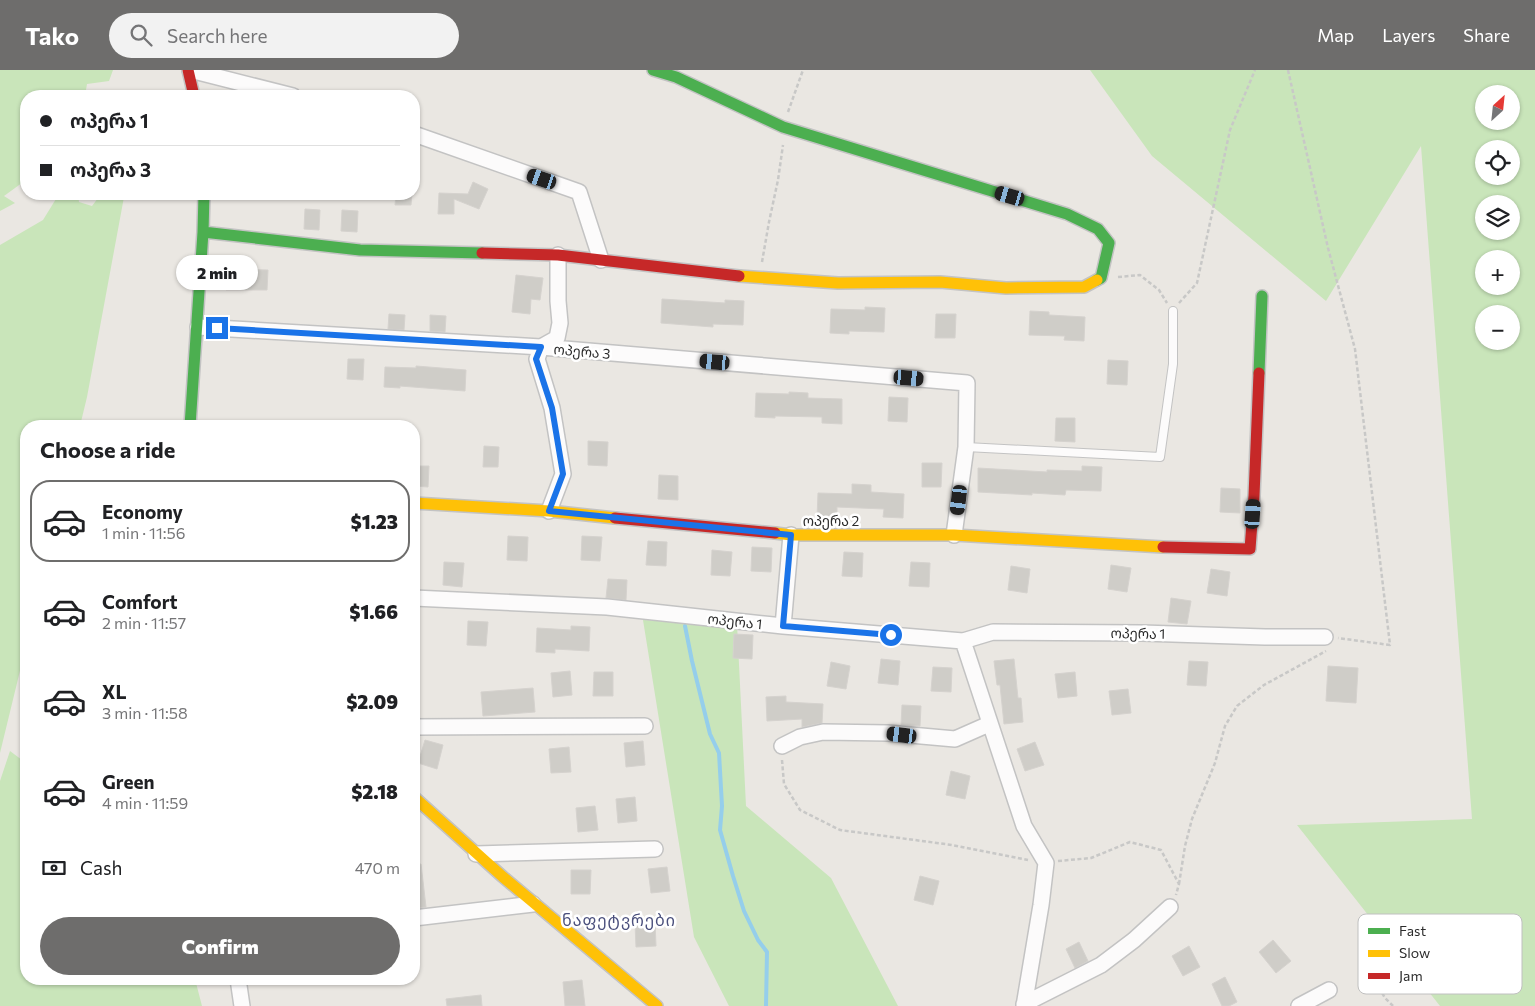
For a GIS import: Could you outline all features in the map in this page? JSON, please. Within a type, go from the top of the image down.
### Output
[{"type":"street","points":[[193,90],[189,70],[269,90]]},
{"type":"street","points":[[203,232],[360,250],[558,255],[759,278],[838,283],[940,282],[1006,288],[1084,287],[1101,278],[1109,243],[1098,229],[1067,214],[783,127],[676,77],[653,70]]},
{"type":"street","points":[[420,136],[579,192],[602,260]]},
{"type":"street","points":[[190,420],[198,327],[204,200]]},
{"type":"street","points":[[549,511],[563,474],[552,408],[536,359],[541,347],[557,338],[560,323],[558,255]]},
{"type":"street","name":"ოპერა 2","points":[[420,502],[549,511],[791,535],[954,535],[1130,546],[1250,549],[1262,296]]},
{"type":"street","name":"ოპერა 3","points":[[198,327],[541,347],[967,383],[966,448]]},
{"type":"street","points":[[954,535],[966,448]]},
{"type":"street","points":[[783,626],[791,535]]},
{"type":"street","name":"ოპერა 1","points":[[420,598],[607,607],[783,626],[963,641],[993,632],[1325,637]]},
{"type":"street","points":[[963,641],[1024,826],[1046,863],[1024,1005]]},
{"type":"street","points":[[782,746],[800,737],[823,732],[888,733],[956,739],[989,724]]},
{"type":"street","points":[[420,727],[645,726]]},
{"type":"street","points":[[420,803],[533,904],[657,1006]]},
{"type":"street","points":[[476,854],[655,849]]},
{"type":"street","points":[[420,917],[533,904]]},
{"type":"street","points":[[1024,1005],[1101,964],[1134,940],[1170,907]]},
{"type":"street","points":[[239,985],[242,1006]]},
{"type":"street","points":[[1299,1006],[1329,990]]},
{"type":"lane","points":[[966,448],[1160,457],[1173,364],[1172,311]]},
{"type":"path","points":[[759,278],[768,222],[778,180],[783,127],[802,70]]},
{"type":"path","points":[[1101,278],[1140,275],[1158,290],[1172,311],[1197,283],[1230,130],[1255,70]]},
{"type":"path","points":[[1170,907],[1179,884],[1185,846],[1192,819],[1215,763],[1225,726],[1237,706],[1264,685],[1326,652],[1325,637],[1390,645],[1355,349],[1328,248],[1288,70]]},
{"type":"path","points":[[782,746],[784,784],[800,810],[840,830],[952,845],[1006,857],[1046,863],[1092,858],[1130,842],[1161,850],[1179,884]]},
{"type":"path","points":[[1383,994],[1393,1006]]},
{"type":"green space","points":[[0,70],[113,70],[109,81],[87,84],[86,90],[20,90],[20,184],[4,196],[15,203],[0,211]]},
{"type":"green space","points":[[1090,70],[1535,70],[1535,1006],[1440,1006],[1431,994],[1522,994],[1522,914],[1367,914],[1297,825],[1472,819],[1421,146],[1326,301],[1152,156]]},
{"type":"green space","points":[[55,200],[79,200],[79,202],[92,206],[96,200],[123,200],[81,420],[20,420],[20,671],[0,753],[0,245],[43,220]]},
{"type":"green space","points":[[643,620],[737,624],[746,806],[831,878],[898,1006],[729,1006],[694,937]]},
{"type":"green space","points":[[10,751],[20,758],[20,985],[197,985],[202,1006],[0,1006],[0,781]]},
{"type":"building","points":[[473,182],[488,189],[479,209],[454,199],[454,214],[438,214],[439,193],[468,194]]},
{"type":"building","points":[[395,200],[411,200],[411,205],[395,205]]},
{"type":"building","points":[[305,209],[320,210],[319,230],[304,229]]},
{"type":"building","points":[[342,210],[358,211],[357,232],[341,231]]},
{"type":"building","points":[[227,269],[268,270],[267,290],[226,290]]},
{"type":"building","points":[[516,275],[543,278],[540,300],[531,299],[530,314],[512,312]]},
{"type":"building","points":[[662,299],[725,303],[725,300],[744,301],[743,325],[713,324],[713,327],[661,323]]},
{"type":"building","points":[[865,307],[885,308],[884,332],[849,331],[849,334],[830,333],[831,309],[865,310]]},
{"type":"building","points":[[1030,311],[1049,312],[1049,315],[1085,317],[1084,341],[1064,340],[1065,336],[1029,335]]},
{"type":"building","points":[[389,314],[405,315],[404,330],[388,329]]},
{"type":"building","points":[[936,314],[956,314],[955,338],[935,338]]},
{"type":"building","points":[[430,315],[446,316],[445,332],[430,331]]},
{"type":"building","points":[[348,359],[364,359],[363,380],[347,379]]},
{"type":"building","points":[[1108,360],[1128,361],[1127,385],[1107,384]]},
{"type":"building","points":[[416,366],[466,370],[465,391],[400,386],[400,388],[384,387],[385,367],[416,368]]},
{"type":"building","points":[[789,392],[808,393],[808,398],[842,399],[842,424],[822,423],[822,417],[755,417],[756,393],[789,394]]},
{"type":"building","points":[[889,397],[908,398],[907,422],[888,421]]},
{"type":"building","points":[[1056,418],[1075,418],[1075,442],[1055,441]]},
{"type":"building","points":[[588,441],[608,442],[607,466],[588,465]]},
{"type":"building","points":[[484,446],[499,447],[498,467],[483,467]]},
{"type":"building","points":[[922,463],[942,463],[941,487],[922,487]]},
{"type":"building","points":[[420,466],[429,466],[428,487],[420,486]]},
{"type":"building","points":[[1082,466],[1102,467],[1101,491],[1066,490],[1065,495],[978,492],[978,468],[1047,472],[1047,470],[1082,471]]},
{"type":"building","points":[[659,475],[678,476],[678,500],[658,499]]},
{"type":"building","points":[[852,484],[871,485],[871,492],[904,494],[903,518],[883,517],[884,509],[837,507],[837,518],[817,517],[818,493],[852,494]]},
{"type":"building","points":[[1221,488],[1240,489],[1240,513],[1220,512]]},
{"type":"building","points":[[508,536],[528,537],[527,561],[507,560]]},
{"type":"building","points":[[582,536],[602,537],[600,561],[581,560]]},
{"type":"building","points":[[648,541],[667,542],[666,566],[646,565]]},
{"type":"building","points":[[752,547],[772,548],[771,572],[751,571]]},
{"type":"building","points":[[712,550],[732,552],[730,576],[711,575]]},
{"type":"building","points":[[844,552],[863,553],[862,577],[842,576]]},
{"type":"building","points":[[444,562],[464,563],[462,587],[443,585]]},
{"type":"building","points":[[911,562],[930,563],[929,587],[909,586]]},
{"type":"building","points":[[1111,565],[1131,568],[1127,592],[1108,589]]},
{"type":"building","points":[[1011,566],[1030,569],[1027,593],[1008,590]]},
{"type":"building","points":[[1211,569],[1230,572],[1227,596],[1207,593]]},
{"type":"building","points":[[608,579],[627,580],[626,600],[606,598]]},
{"type":"building","points":[[1171,598],[1191,601],[1187,624],[1168,622]]},
{"type":"building","points":[[468,621],[488,622],[486,646],[467,645]]},
{"type":"building","points":[[571,626],[590,627],[589,651],[555,649],[555,653],[536,652],[537,628],[571,630]]},
{"type":"building","points":[[734,634],[753,635],[752,659],[733,658]]},
{"type":"building","points":[[881,659],[900,661],[898,685],[878,683]]},
{"type":"building","points":[[1014,659],[1018,698],[1021,698],[1023,722],[1004,724],[1000,685],[997,685],[994,661]]},
{"type":"building","points":[[1189,661],[1208,662],[1206,686],[1187,685]]},
{"type":"building","points":[[831,662],[850,666],[846,689],[827,686]]},
{"type":"building","points":[[1328,666],[1358,668],[1356,703],[1326,701]]},
{"type":"building","points":[[933,667],[952,668],[951,692],[931,691]]},
{"type":"building","points":[[570,671],[572,695],[553,697],[551,673]]},
{"type":"building","points":[[594,672],[613,672],[613,696],[593,696]]},
{"type":"building","points":[[1075,672],[1077,696],[1058,698],[1055,674]]},
{"type":"building","points":[[533,688],[535,712],[483,716],[481,692]]},
{"type":"building","points":[[1128,689],[1131,713],[1112,715],[1109,691]]},
{"type":"building","points":[[786,696],[786,702],[823,704],[822,723],[802,727],[802,719],[767,721],[766,697]]},
{"type":"building","points":[[902,705],[921,706],[920,726],[901,725]]},
{"type":"building","points":[[425,740],[443,745],[437,769],[420,764]]},
{"type":"building","points":[[643,741],[645,765],[626,767],[624,743]]},
{"type":"building","points":[[1035,742],[1044,765],[1025,771],[1017,749]]},
{"type":"building","points":[[569,747],[571,772],[551,773],[549,749]]},
{"type":"building","points":[[951,771],[970,776],[965,799],[946,795]]},
{"type":"building","points":[[635,797],[637,821],[618,823],[616,799]]},
{"type":"building","points":[[595,806],[598,830],[578,832],[576,808]]},
{"type":"building","points":[[420,864],[426,907],[420,908]]},
{"type":"building","points":[[667,867],[670,891],[651,893],[648,869]]},
{"type":"building","points":[[571,870],[591,870],[590,894],[571,894]]},
{"type":"building","points":[[920,876],[939,881],[933,905],[914,900]]},
{"type":"building","points":[[655,922],[656,946],[636,947],[635,923]]},
{"type":"building","points":[[1273,940],[1291,961],[1276,973],[1259,952]]},
{"type":"building","points":[[1079,942],[1088,961],[1075,968],[1066,949]]},
{"type":"building","points":[[1189,946],[1200,967],[1183,976],[1172,956]]},
{"type":"building","points":[[1225,977],[1237,1002],[1229,1006],[1222,1006],[1212,984]]},
{"type":"building","points":[[582,980],[585,1006],[565,1006],[563,982]]},
{"type":"building","points":[[481,995],[482,1006],[447,1006],[446,999]]},
{"type":"waterway","points":[[685,626],[710,734],[719,753],[722,806],[720,830],[744,911],[758,940],[767,952],[766,1006]]},
{"type":"traffic: fast","points":[[653,70],[676,77],[783,127],[1067,214],[1098,229],[1109,243],[1101,278],[1097,280]]},
{"type":"traffic: fast","points":[[190,420],[204,200]]},
{"type":"traffic: fast","points":[[203,232],[360,250],[482,253]]},
{"type":"traffic: fast","points":[[1259,373],[1262,296]]},
{"type":"traffic: slow","points":[[739,276],[838,283],[940,282],[1006,288],[1084,287],[1097,280]]},
{"type":"traffic: slow","points":[[420,503],[549,511],[615,518]]},
{"type":"traffic: slow","points":[[775,533],[791,535],[954,535],[1163,547]]},
{"type":"traffic: slow","points":[[420,802],[503,877],[657,1006]]},
{"type":"traffic: jam","points":[[188,70],[193,90]]},
{"type":"traffic: jam","points":[[482,253],[558,255],[739,276]]},
{"type":"traffic: jam","points":[[1163,547],[1250,549],[1259,373]]},
{"type":"traffic: jam","points":[[615,518],[775,533]]},
{"type":"district","name":"ნაფეტვრები","points":[[619,919]]},
{"type":"route","points":[[217,328],[541,347],[536,359],[552,408],[563,474],[549,511],[791,535],[783,626],[891,635]]}]
